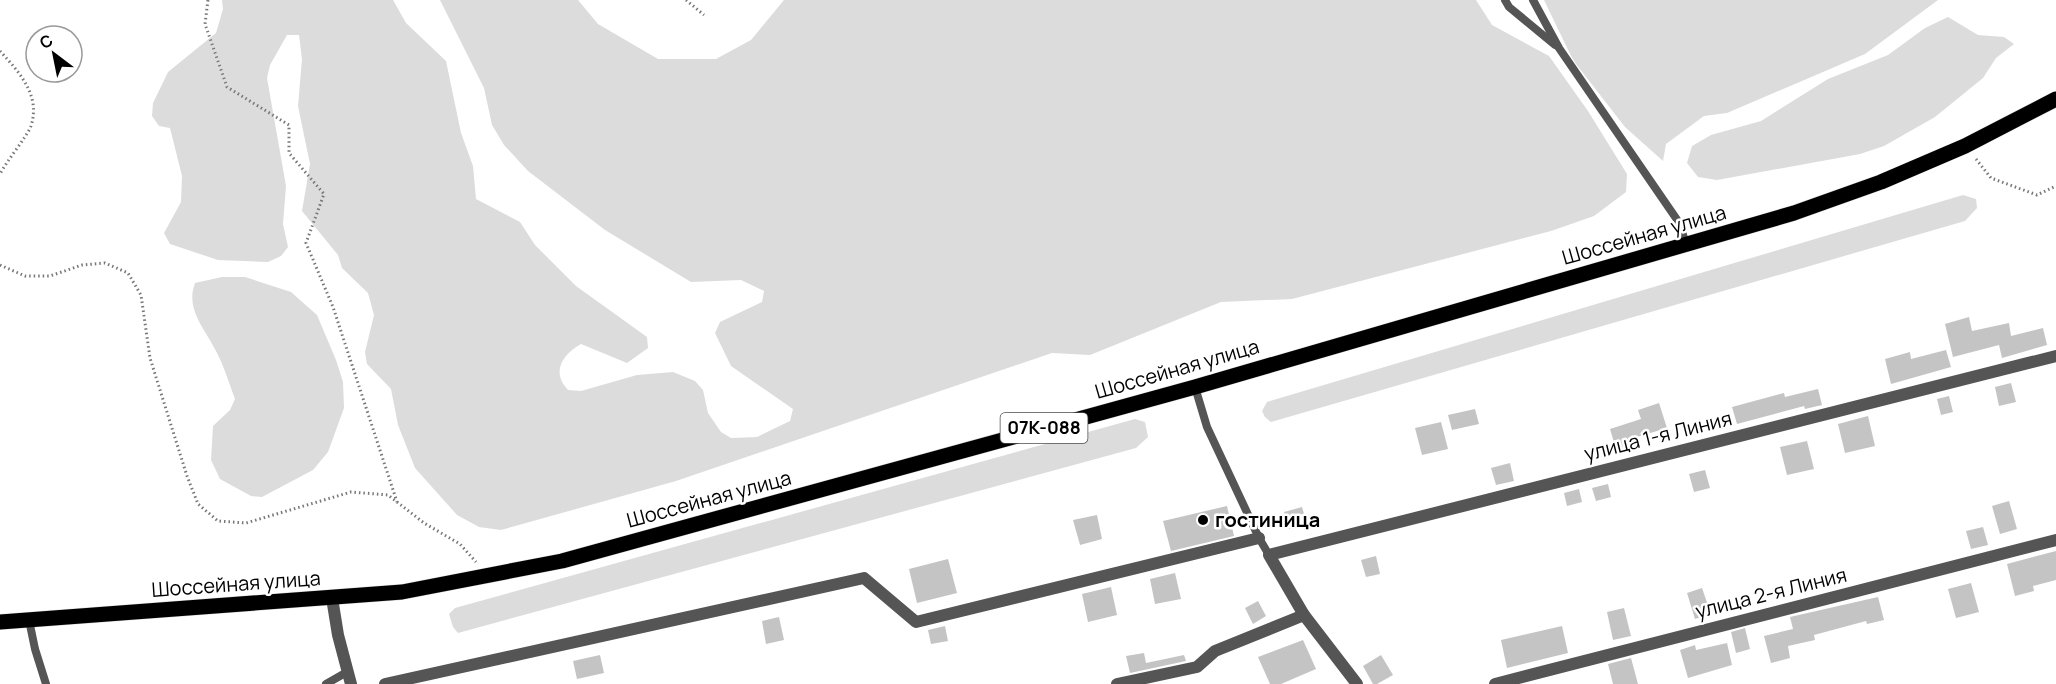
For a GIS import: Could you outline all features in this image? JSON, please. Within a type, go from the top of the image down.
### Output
[{"type":"main road","name":"Шоссейная улица","points":[[0,622],[402,592],[562,561],[1195,387],[1794,213],[1881,182],[1965,146],[2056,99]]},
{"type":"street","name":"улица 1-я Линия","points":[[1269,555],[2056,356]]},
{"type":"street","points":[[385,684],[864,578],[916,622],[1259,538]]},
{"type":"street","name":"улица 2-я Линия","points":[[1495,684],[2056,540]]},
{"type":"street","points":[[1269,555],[1304,615],[1358,684]]},
{"type":"street","points":[[332,598],[351,684]]},
{"type":"street","points":[[1117,684],[1197,667],[1215,651],[1304,615]]},
{"type":"lane","points":[[1505,0],[1509,7],[1559,48]]},
{"type":"lane","points":[[1533,0],[1559,48],[1680,224],[1686,245]]},
{"type":"lane","points":[[1195,387],[1207,427],[1269,555]]},
{"type":"lane","points":[[29,620],[46,684]]},
{"type":"lane","points":[[326,684],[347,672]]},
{"type":"path","points":[[208,0],[205,24],[227,87],[289,125],[289,153],[324,194],[306,243],[333,307],[397,502]]},
{"type":"path","points":[[686,0],[704,15]]},
{"type":"path","points":[[0,51],[24,79],[34,106],[30,127],[0,174]]},
{"type":"path","points":[[1965,146],[1990,178],[2037,195],[2056,186]]},
{"type":"path","points":[[0,265],[25,276],[50,276],[82,265],[105,263],[128,273],[141,295],[150,358],[187,476],[198,504],[219,521],[246,523],[351,492],[388,495],[424,523],[460,544],[476,560],[481,578]]},
{"type":"shaded area","points":[[222,0],[393,0],[406,23],[446,61],[461,133],[473,166],[476,199],[520,222],[535,245],[576,286],[647,337],[648,348],[627,363],[581,344],[574,348],[564,359],[560,370],[560,377],[568,390],[581,391],[637,375],[673,372],[695,381],[703,390],[708,413],[721,432],[731,438],[757,437],[790,421],[793,409],[731,366],[715,333],[720,322],[762,302],[764,291],[741,280],[691,282],[605,230],[528,171],[504,145],[492,125],[484,88],[440,0],[578,0],[598,24],[658,59],[716,59],[751,40],[784,0],[1476,0],[1492,25],[1549,56],[1588,111],[1627,174],[1626,192],[1594,216],[1551,231],[1292,299],[1221,302],[1090,355],[1052,353],[676,481],[501,530],[479,527],[457,515],[415,468],[398,425],[391,389],[367,364],[365,352],[374,315],[368,293],[342,268],[338,255],[302,211],[310,164],[298,106],[302,59],[299,35],[287,35],[270,65],[267,78],[286,186],[283,224],[288,247],[281,256],[268,262],[218,260],[170,244],[164,233],[181,202],[182,176],[170,128],[159,126],[152,116],[153,103],[168,72],[216,33],[223,9]]},
{"type":"shaded area","points":[[1544,0],[1938,0],[1865,54],[1727,113],[1704,116],[1666,144],[1663,161],[1625,127],[1576,64]]},
{"type":"shaded area","points":[[1948,17],[1978,35],[2004,37],[2014,44],[1996,58],[1983,78],[1935,117],[1884,146],[1860,154],[1717,180],[1698,177],[1687,163],[1692,146],[1711,135],[1761,121],[1828,79],[1888,55],[1925,28]]},
{"type":"shaded area","points":[[1963,195],[1976,199],[1977,208],[1965,221],[1271,422],[1262,411],[1267,402]]},
{"type":"shaded area","points":[[222,277],[245,277],[291,292],[317,315],[343,382],[344,408],[328,452],[313,470],[262,497],[251,496],[220,479],[211,460],[213,426],[230,410],[235,399],[219,357],[194,310],[193,292],[195,283]]},
{"type":"shaded area","points":[[1135,419],[1145,422],[1148,437],[1136,448],[458,633],[453,627],[449,614],[455,608]]},
{"type":"building","points":[[1969,317],[1972,331],[2009,323],[2011,336],[2043,328],[2047,345],[2002,358],[1999,345],[1953,357],[1945,324]]},
{"type":"building","points":[[1946,350],[1951,367],[1891,384],[1885,359],[1910,352],[1911,359]]},
{"type":"building","points":[[2011,383],[2016,402],[1999,406],[1995,387]]},
{"type":"building","points":[[1818,389],[1822,405],[1805,409],[1804,406],[1737,424],[1732,407],[1784,393],[1785,397]]},
{"type":"building","points":[[1949,396],[1953,412],[1941,415],[1937,399]]},
{"type":"building","points":[[1659,403],[1667,428],[1637,437],[1639,442],[1616,449],[1610,429],[1641,419],[1638,410]]},
{"type":"building","points":[[1475,409],[1479,424],[1452,430],[1448,415]]},
{"type":"building","points":[[1868,416],[1875,446],[1845,453],[1838,424]]},
{"type":"building","points":[[1441,422],[1448,449],[1422,455],[1415,428]]},
{"type":"building","points":[[1807,441],[1814,469],[1787,475],[1780,447]]},
{"type":"building","points":[[1510,463],[1514,481],[1496,485],[1491,468]]},
{"type":"building","points":[[1705,470],[1710,488],[1694,492],[1689,474]]},
{"type":"building","points":[[1608,484],[1611,497],[1596,501],[1592,488]]},
{"type":"building","points":[[1579,489],[1582,502],[1567,506],[1564,493]]},
{"type":"building","points":[[2009,501],[2017,529],[2000,534],[1992,506]]},
{"type":"building","points":[[1227,506],[1234,536],[1171,551],[1163,521]]},
{"type":"building","points":[[1302,507],[1307,524],[1289,529],[1284,512]]},
{"type":"building","points":[[1097,515],[1102,539],[1080,545],[1073,520]]},
{"type":"building","points":[[1983,527],[1988,545],[1971,549],[1966,531]]},
{"type":"building","points":[[2056,551],[2056,580],[2033,586],[2034,591],[2015,596],[2007,564]]},
{"type":"building","points":[[1376,556],[1380,574],[1366,577],[1361,560]]},
{"type":"building","points":[[948,559],[957,593],[917,603],[909,569]]},
{"type":"building","points":[[1175,573],[1181,599],[1155,604],[1150,579]]},
{"type":"building","points":[[1971,583],[1979,612],[1956,618],[1948,589]]},
{"type":"building","points":[[1111,587],[1117,615],[1088,622],[1082,594]]},
{"type":"building","points":[[1702,588],[1711,614],[1695,619],[1687,593]]},
{"type":"building","points":[[1878,597],[1884,620],[1867,624],[1866,621],[1814,635],[1815,640],[1788,646],[1790,658],[1771,663],[1764,636],[1793,629],[1790,617]]},
{"type":"building","points":[[1258,601],[1266,616],[1253,624],[1245,608]]},
{"type":"building","points":[[1624,608],[1631,636],[1613,640],[1607,612]]},
{"type":"building","points":[[779,617],[784,640],[766,644],[762,621]]},
{"type":"building","points":[[945,626],[948,641],[931,644],[928,630]]},
{"type":"building","points":[[1562,626],[1568,653],[1507,668],[1501,640]]},
{"type":"building","points":[[1745,628],[1750,649],[1736,653],[1731,632]]},
{"type":"building","points":[[1303,640],[1316,669],[1281,684],[1270,684],[1258,657]]},
{"type":"building","points":[[1727,643],[1732,665],[1688,678],[1680,650],[1695,645],[1696,650]]},
{"type":"building","points":[[1144,653],[1146,663],[1184,655],[1186,661],[1130,673],[1126,656]]},
{"type":"building","points":[[600,655],[604,673],[577,679],[573,661]]},
{"type":"building","points":[[1381,655],[1393,675],[1373,684],[1363,666]]},
{"type":"building","points":[[1631,658],[1638,684],[1613,684],[1608,664]]},
{"type":"place","name":"гостиница","points":[[1203,520]]}]
